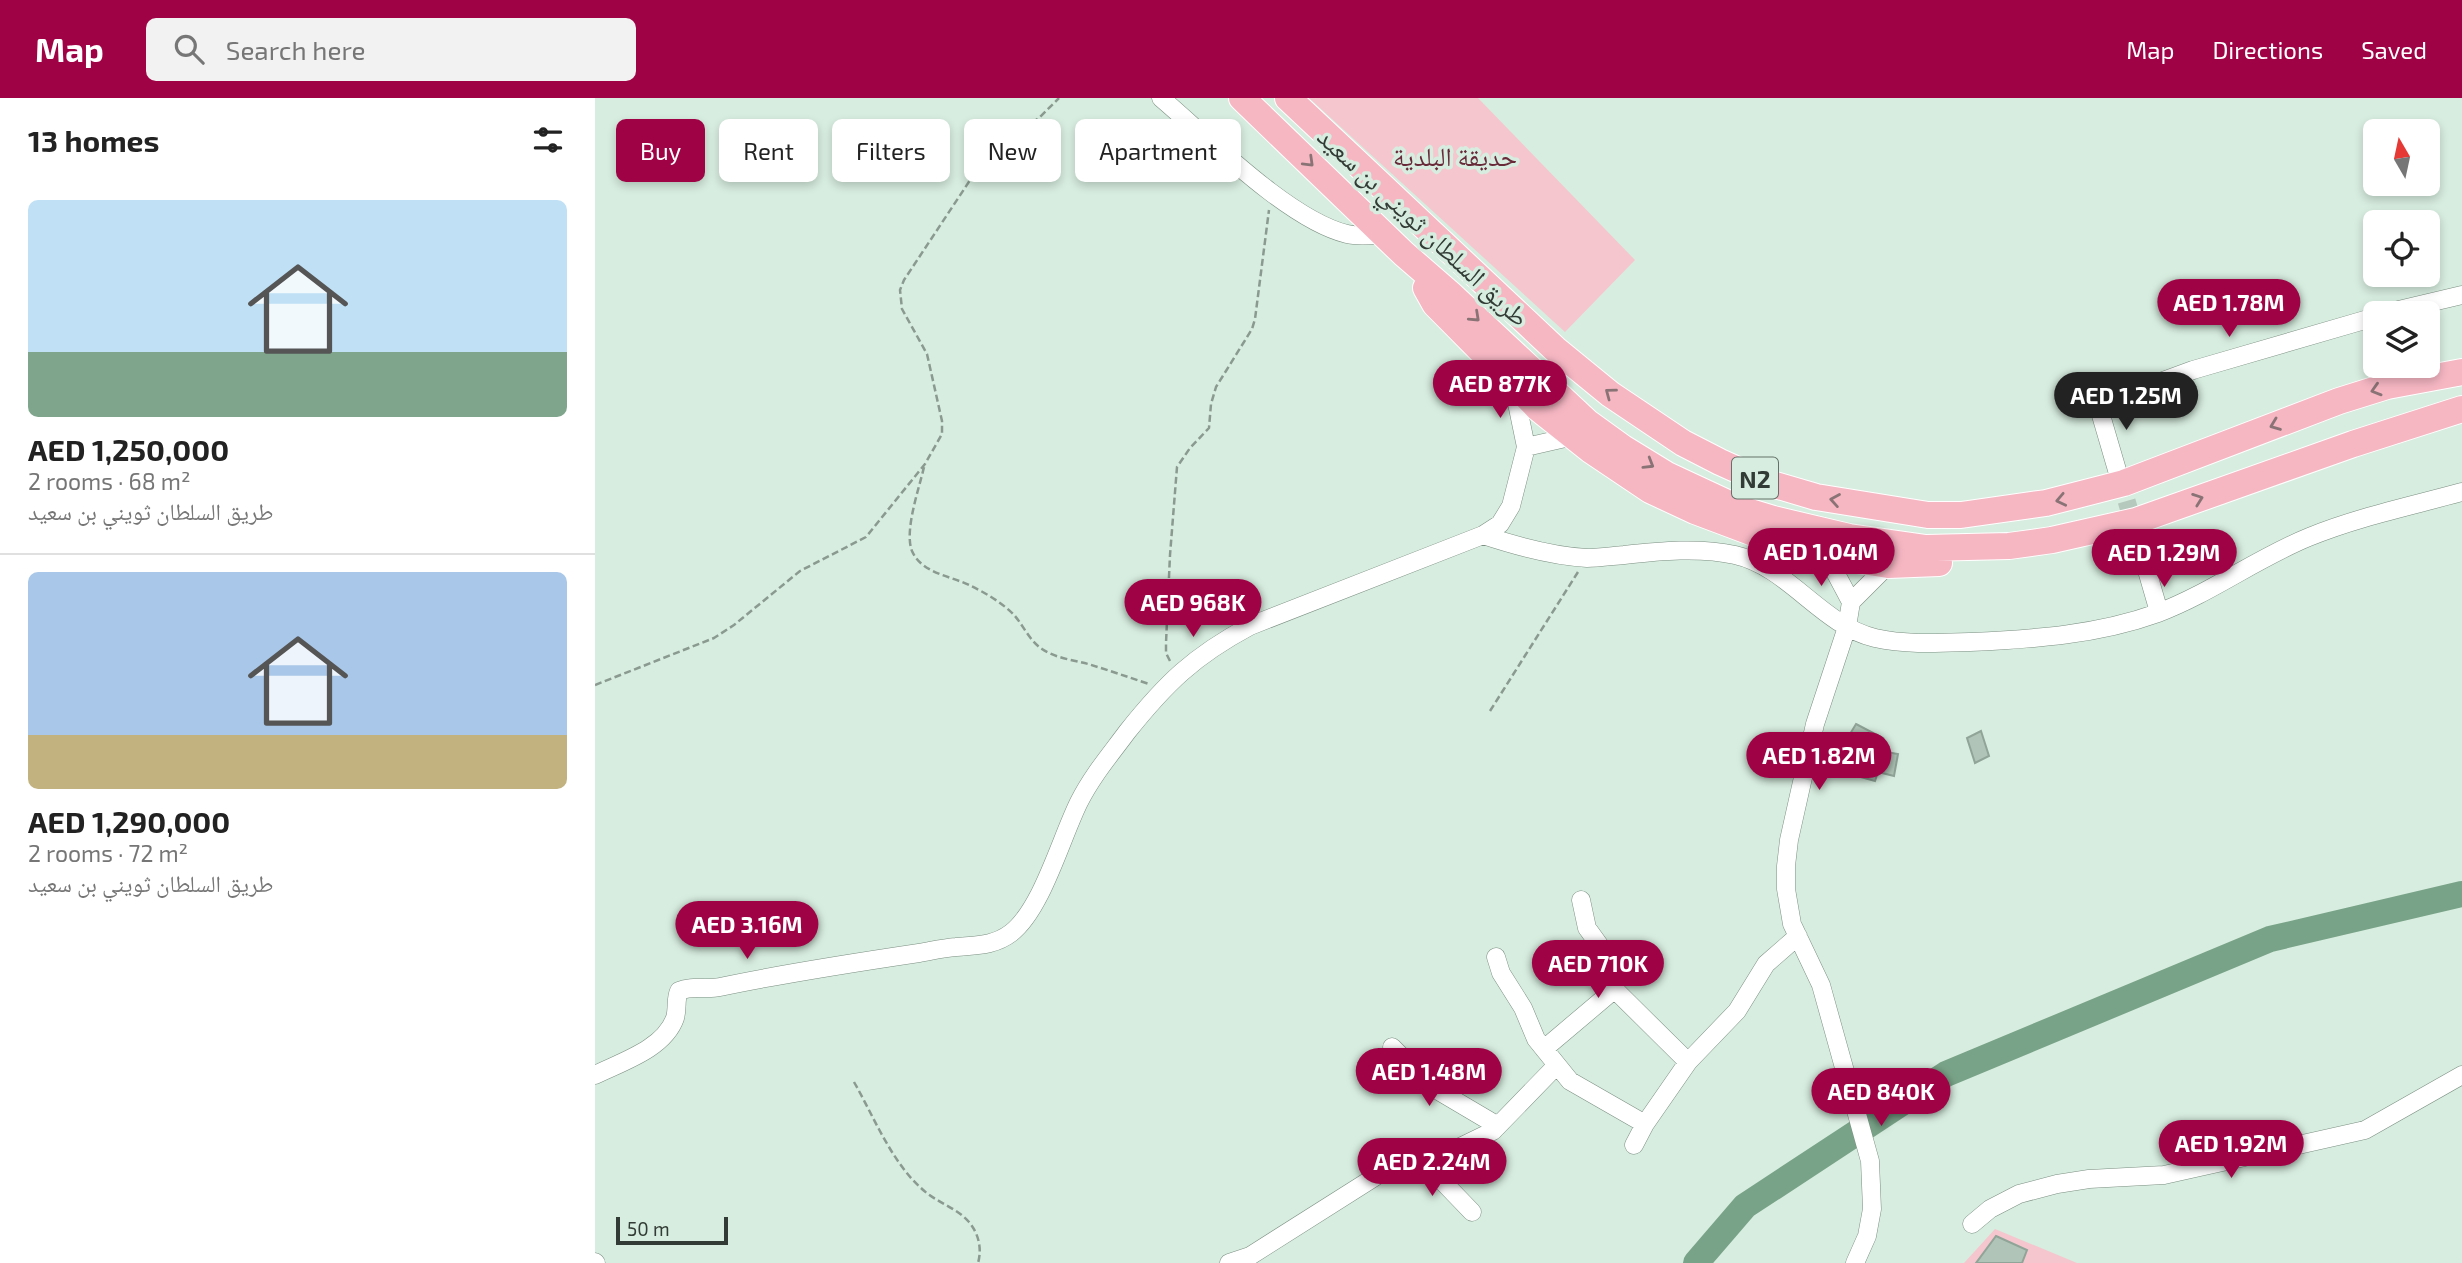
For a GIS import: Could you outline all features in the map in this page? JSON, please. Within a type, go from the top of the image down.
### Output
[{"type":"highway","name":"طريق السلطان ثويني بن سعيد","points":[[1242,98],[1404,254],[1587,422],[1667,475],[1740,509],[1773,519],[1849,537],[1926,548],[2009,547],[2136,528],[2353,443],[2462,409]]},
{"type":"highway","name":"طريق السلطان ثويني بن سعيد","points":[[1288,98],[1555,349],[1610,394],[1683,443],[1720,463],[1762,481],[1816,496],[1928,515],[1961,515],[2046,503],[2124,484],[2339,401],[2387,386],[2462,372]]},
{"type":"highway","points":[[1404,254],[1435,304],[1513,384],[1574,436],[1604,459],[1661,495],[1759,535],[1826,555],[1888,565],[2013,559],[2136,528]]},
{"type":"street","points":[[1161,98],[1271,193],[1332,229],[1349,234],[1385,234]]},
{"type":"street","points":[[2432,301],[2462,295]]},
{"type":"street","points":[[2117,470],[2098,405],[2193,370],[2363,320]]},
{"type":"street","points":[[595,1075],[650,1046],[670,1028],[676,1016],[675,998],[679,991],[688,987],[718,988],[749,980],[941,949],[983,946],[1012,932],[1027,914],[1043,885],[1089,785],[1104,760],[1177,675],[1225,640],[1250,626],[1483,535],[1500,524],[1511,506],[1526,447],[1513,384]]},
{"type":"street","points":[[1526,447],[1574,436]]},
{"type":"street","points":[[1483,535],[1517,546],[1587,558],[1654,552],[1716,552],[1737,555],[1760,564],[1847,627],[1872,637],[1897,642],[2037,639],[2101,630],[2159,612],[2310,536],[2346,523],[2462,492]]},
{"type":"street","points":[[2136,528],[2159,612]]},
{"type":"street","points":[[1826,555],[1851,602]]},
{"type":"street","points":[[1855,1263],[1867,1237],[1872,1209],[1870,1161],[1821,985],[1792,924],[1786,889],[1789,840],[1815,724],[1847,627],[1851,602],[1888,565]]},
{"type":"street","points":[[1581,900],[1587,928],[1600,946],[1594,969],[1688,1062]]},
{"type":"street","points":[[1635,1145],[1645,1124],[1688,1062],[1737,1011],[1766,964],[1798,936]]},
{"type":"street","points":[[1496,957],[1500,972],[1523,1008],[1536,1039],[1570,1081],[1645,1124]]},
{"type":"street","points":[[1544,1049],[1615,989]]},
{"type":"street","points":[[1392,1047],[1432,1087],[1498,1126]]},
{"type":"street","points":[[1229,1263],[1250,1256],[1389,1168],[1460,1147],[1498,1126],[1557,1065]]},
{"type":"street","points":[[1972,1224],[1990,1209],[2019,1194],[2057,1184],[2089,1179],[2164,1175],[2365,1130],[2462,1075]]},
{"type":"street","points":[[1419,1157],[1472,1212]]},
{"type":"path","points":[[595,685],[714,638],[800,571],[866,537],[925,464],[942,434],[942,421],[927,354],[902,309],[901,290],[904,280],[991,150],[1039,118],[1059,98]]},
{"type":"path","points":[[1177,675],[1166,653],[1166,643],[1177,467],[1209,428],[1210,404],[1216,387],[1252,329],[1271,193]]},
{"type":"path","points":[[925,464],[911,527],[912,550],[922,564],[971,586],[1002,605],[1042,649],[1071,661],[1085,663],[1163,689]]},
{"type":"path","points":[[1490,710],[1587,558]]},
{"type":"path","points":[[854,1082],[902,1167],[921,1188],[957,1211],[970,1223],[979,1241],[978,1263]]},
{"type":"green space","name":"حديقة البلدية","points":[[1309,98],[1478,98],[1635,260],[1565,332]]},
{"type":"green space","points":[[1995,1229],[2077,1263],[1964,1263]]},
{"type":"building","points":[[1856,724],[1883,738],[1875,750],[1898,754],[1894,776],[1878,772],[1875,781],[1843,772],[1850,734]]},
{"type":"building","points":[[1981,731],[1989,756],[1975,763],[1967,738]]},
{"type":"building","points":[[1996,1236],[2027,1250],[2022,1263],[1976,1263]]},
{"type":"waterway","points":[[1696,1263],[1745,1206],[1946,1074],[2270,939],[2462,894]]},
{"type":"tunnel","points":[[2119,475],[2136,533]]}]
